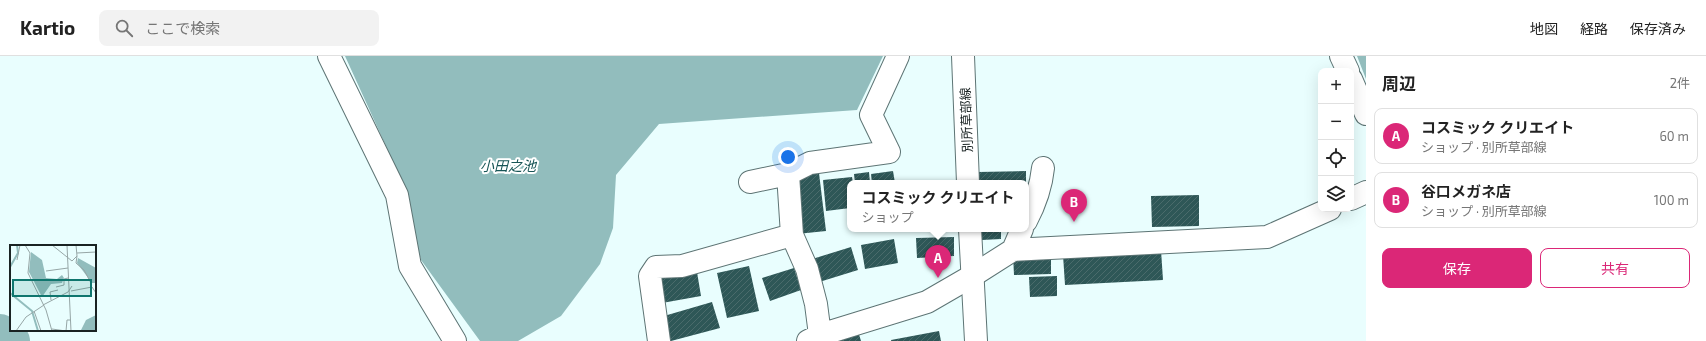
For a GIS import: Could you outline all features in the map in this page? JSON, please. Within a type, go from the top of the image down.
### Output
[{"type":"street","points":[[329,56],[397,195],[410,266],[455,341]]},
{"type":"street","points":[[750,182],[788,174],[810,164],[889,152],[871,115],[898,56]]},
{"type":"street","name":"別所草部線","points":[[964,56],[968,180]]},
{"type":"street","points":[[1341,56],[1347,68]]},
{"type":"street","points":[[1354,86],[1366,114]]},
{"type":"street","points":[[1029,215],[1038,197],[1043,168]]},
{"type":"street","points":[[788,174],[792,235],[807,269],[816,304],[814,338],[927,302],[1013,250],[1267,237],[1323,212]]},
{"type":"street","points":[[1354,198],[1366,192]]},
{"type":"street","points":[[970,232],[976,341]]},
{"type":"street","points":[[1013,250],[1021,232]]},
{"type":"street","points":[[659,341],[650,276],[656,267],[682,266],[792,235]]},
{"type":"water","name":"小田之池","points":[[345,56],[883,56],[857,110],[659,124],[616,175],[613,228],[600,264],[561,316],[518,341],[480,341],[421,260],[395,166]]},
{"type":"water","points":[[1357,56],[1366,56],[1366,79]]},
{"type":"building","points":[[893,171],[894,180],[872,180],[871,174]]},
{"type":"building","points":[[1026,171],[1026,180],[978,180],[978,172]]},
{"type":"building","points":[[869,172],[870,180],[855,180],[854,174]]},
{"type":"building","points":[[819,173],[826,231],[797,234],[791,177]]},
{"type":"building","points":[[852,177],[852,180],[847,180],[847,208],[826,211],[823,180]]},
{"type":"building","points":[[1199,195],[1199,226],[1152,227],[1151,196]]},
{"type":"building","points":[[981,232],[1001,232],[1001,239],[982,240]]},
{"type":"building","points":[[954,237],[954,256],[917,258],[916,238]]},
{"type":"building","points":[[894,239],[898,263],[865,269],[861,245]]},
{"type":"building","points":[[851,247],[858,270],[816,283],[809,260]]},
{"type":"building","points":[[1161,250],[1163,280],[1065,285],[1063,255]]},
{"type":"building","points":[[1051,254],[1051,274],[1014,275],[1013,255]]},
{"type":"building","points":[[749,266],[759,311],[727,318],[717,273]]},
{"type":"building","points":[[794,268],[801,290],[770,301],[762,278]]},
{"type":"building","points":[[697,272],[701,296],[662,303],[658,279]]},
{"type":"building","points":[[1057,276],[1057,296],[1030,297],[1029,277]]},
{"type":"building","points":[[712,302],[720,328],[671,341],[664,316]]},
{"type":"building","points":[[858,331],[861,341],[828,341]]},
{"type":"building","points":[[939,331],[941,341],[891,341],[891,340]]},
{"type":"waterway","points":[[0,332],[12,341]]},
{"type":"place","name":"谷口メガネ店","points":[[1074,222]]},
{"type":"place","name":"コスミック クリエイト","points":[[938,278]]}]
